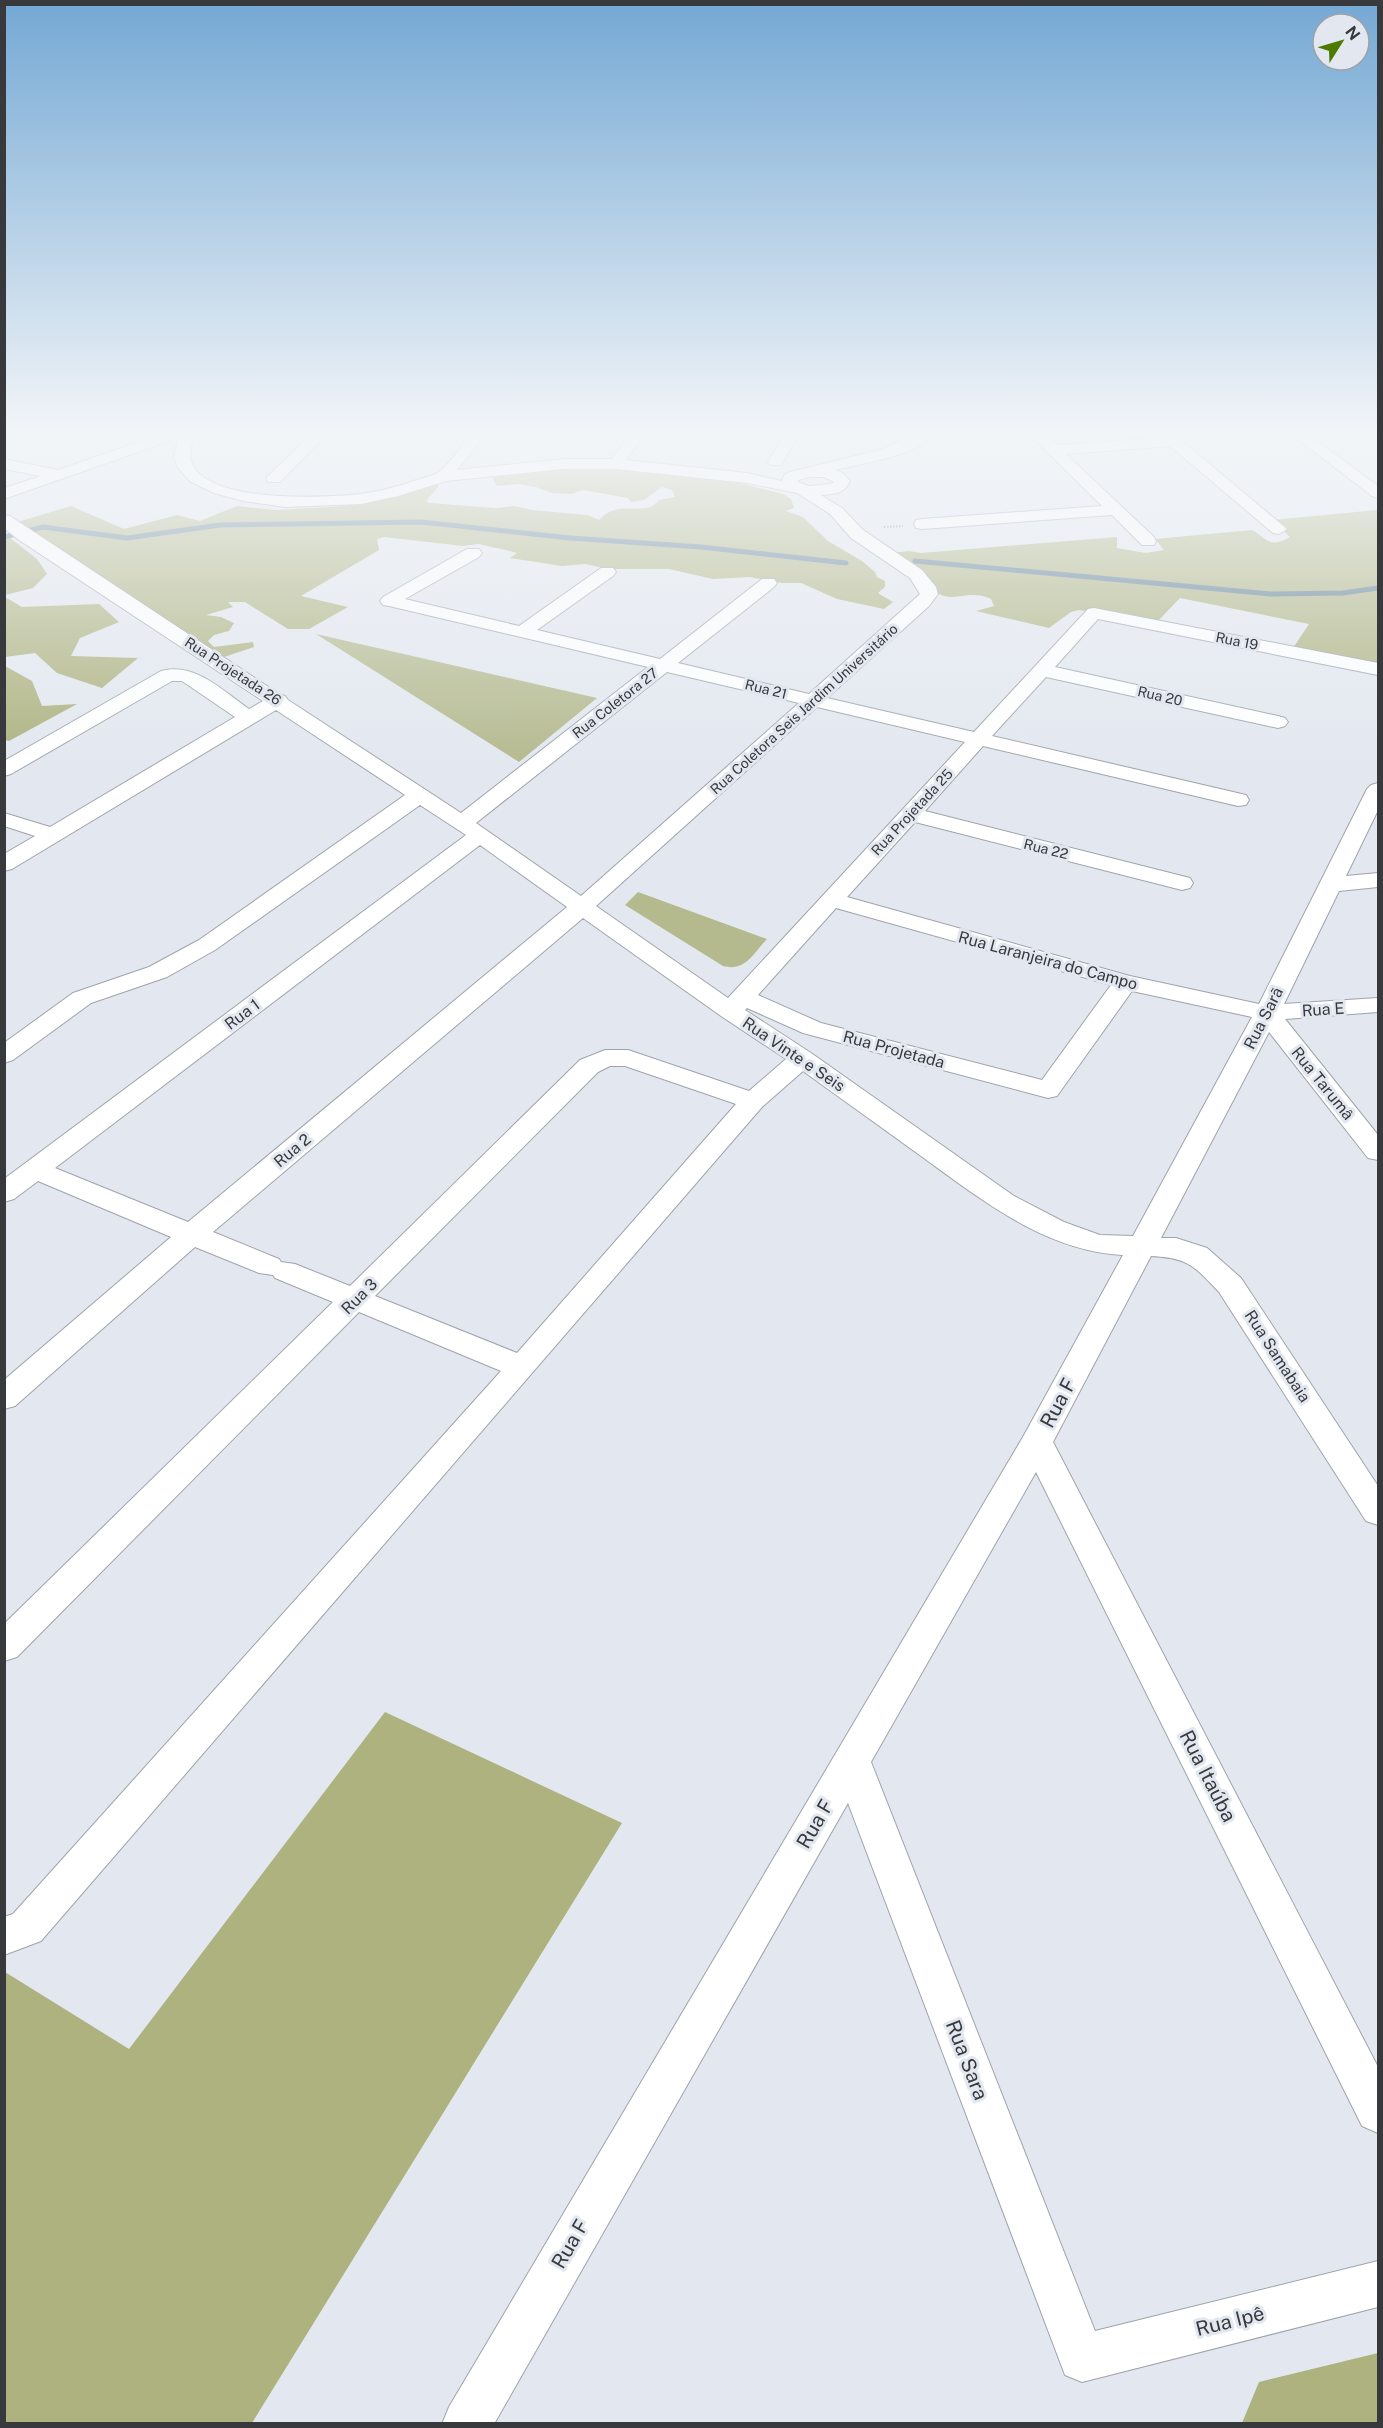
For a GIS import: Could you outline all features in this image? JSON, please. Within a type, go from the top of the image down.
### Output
[{"type":"street","name":"Rua Projetada 26","points":[[39,543],[470,829]]},
{"type":"street","name":"Rua Coletora Seis Jardim Universitário","points":[[583,906],[814,701],[929,594],[927,586],[916,574],[871,543]]},
{"type":"street","name":"Rua 21","points":[[473,553],[389,602],[664,664],[1238,800]]},
{"type":"street","points":[[521,633],[607,572]]},
{"type":"street","name":"Rua Coletora 27","points":[[470,829],[664,664],[768,583]]},
{"type":"street","name":"Rua 19","points":[[1094,613],[1378,669]]},
{"type":"street","name":"Rua Projetada 25","points":[[736,1004],[1094,613]]},
{"type":"street","name":"Rua 20","points":[[1042,670],[1278,722]]},
{"type":"street","points":[[4,770],[168,675],[186,675],[250,718]]},
{"type":"street","points":[[4,864],[278,700]]},
{"type":"street","name":"Rua Sarã","points":[[1143,1245],[1267,1013],[1378,789]]},
{"type":"street","points":[[4,1055],[82,998],[158,972],[207,945],[418,796]]},
{"type":"street","name":"Rua 22","points":[[910,814],[1182,884]]},
{"type":"street","points":[[4,819],[52,835]]},
{"type":"street","name":"Rua Vinte e Seis","points":[[470,829],[583,906],[594,917],[736,1004],[802,1058],[1004,1202],[1031,1218],[1097,1244],[1143,1245]]},
{"type":"street","name":"Rua 1","points":[[4,1193],[470,829]]},
{"type":"street","points":[[1330,885],[1378,880]]},
{"type":"street","name":"Rua Laranjeira do Campo","points":[[832,900],[1126,982],[1267,1013]]},
{"type":"street","name":"Rua 2","points":[[4,1398],[191,1234],[583,906]]},
{"type":"street","name":"Rua Projetada","points":[[736,1004],[812,1028],[1048,1090],[1126,982]]},
{"type":"street","name":"Rua E","points":[[1267,1013],[1378,1005]]},
{"type":"street","name":"Rua Tarumâ","points":[[1267,1013],[1378,1152]]},
{"type":"street","name":"Rua 3","points":[[4,1647],[595,1061],[616,1057],[627,1058],[753,1101]]},
{"type":"street","points":[[7,1936],[27,1928],[522,1367],[753,1101],[802,1058]]},
{"type":"street","points":[[35,1170],[522,1367]]},
{"type":"street","name":"Rua F","points":[[473,2412],[1037,1442],[1143,1245]]},
{"type":"street","name":"Rua Samabaia","points":[[1143,1245],[1176,1248],[1197,1255],[1230,1285],[1378,1512]]},
{"type":"street","name":"Rua Itaúba","points":[[1037,1442],[1378,2110]]},
{"type":"street","name":"Rua Sara","points":[[852,1761],[1082,2358]]},
{"type":"street","name":"Rua Ipê","points":[[1082,2358],[1378,2284]]},
{"type":"green space","points":[[5,543],[17,543],[37,559],[47,574],[33,588],[5,595]]},
{"type":"green space","points":[[40,543],[378,543],[379,550],[301,596],[348,607],[309,629],[288,629],[245,602],[228,602],[233,607],[206,615],[221,617],[234,623],[229,631],[214,635],[208,641],[214,647],[253,642],[254,647],[224,657],[214,657]]},
{"type":"green space","points":[[439,543],[832,543],[862,561],[875,572],[877,577],[885,581],[885,587],[878,593],[893,602],[884,609],[837,599],[801,583],[782,583],[750,577],[713,579],[669,569],[608,569],[585,564],[562,566],[510,558],[517,553],[479,544],[463,546]]},
{"type":"green space","points":[[1040,543],[1117,543],[1117,548],[1146,553],[1164,550],[1159,543],[1377,543],[1378,666],[1293,648],[1309,624],[1180,598],[1157,622],[1079,610],[1071,612],[1049,628],[976,611],[994,606],[991,599],[984,596],[944,596],[924,583],[892,553],[909,551],[921,553]]},
{"type":"green space","points":[[5,597],[22,607],[99,604],[119,622],[80,638],[71,656],[138,658],[102,688],[57,673],[35,653],[5,657]]},
{"type":"green space","points":[[316,634],[597,698],[519,762]]},
{"type":"green space","points":[[5,666],[32,681],[42,706],[77,704],[9,741],[5,740]]},
{"type":"green space","points":[[638,892],[767,939],[743,964],[723,966],[625,905]]},
{"type":"green space","points":[[385,1712],[622,1823],[252,2423],[5,2423],[5,1972],[129,2049]]},
{"type":"green space","points":[[1378,2353],[1378,2423],[1242,2423],[1259,2382]]},
{"type":"waterway","points":[[647,543],[846,563]]},
{"type":"waterway","points":[[915,561],[1271,594],[1343,593],[1378,588]]}]
